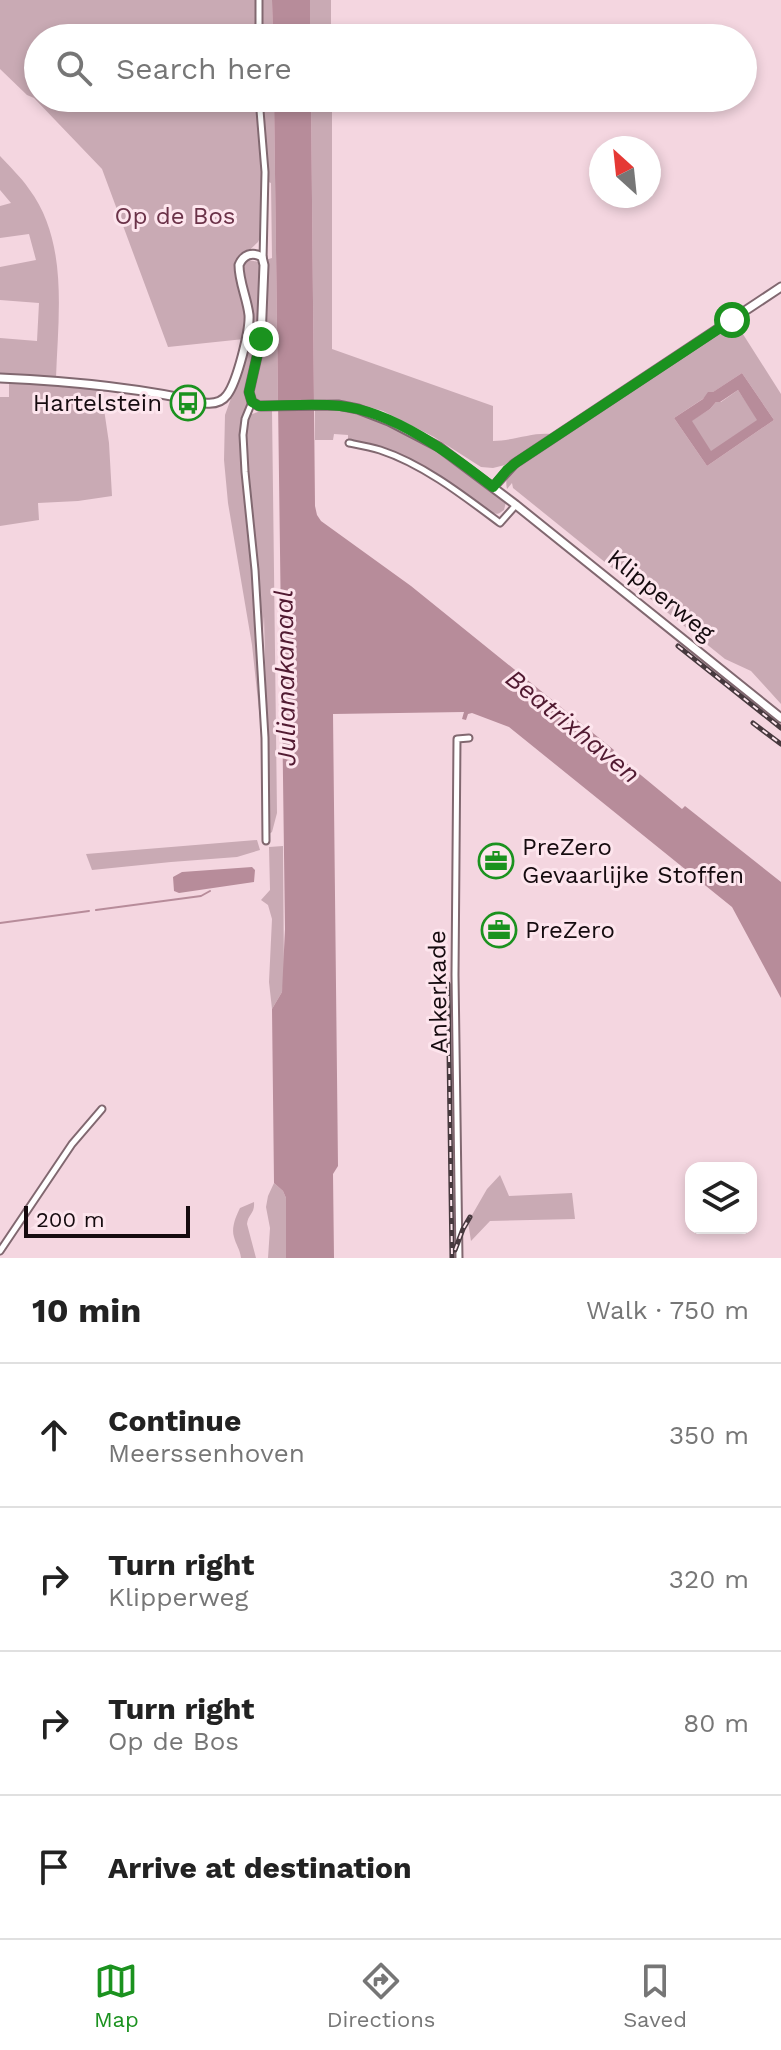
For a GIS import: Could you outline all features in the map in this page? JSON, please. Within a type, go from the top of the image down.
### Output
[{"type":"street","points":[[259,0],[259,24]]},
{"type":"street","points":[[260,112],[265,172],[261,339],[249,392],[252,402],[243,435],[265,738],[266,841]]},
{"type":"street","points":[[0,378],[74,382],[205,403],[217,402],[226,396],[232,386],[249,326],[239,265],[248,255],[258,254],[263,260]]},
{"type":"street","points":[[493,487],[517,462],[781,287]]},
{"type":"street","name":"Klipperweg","points":[[252,402],[259,406],[338,405],[358,409],[379,416],[439,447],[781,718]]},
{"type":"street","points":[[349,443],[379,449],[401,459],[456,490],[500,523],[516,505]]},
{"type":"street","name":"Ankerkade","points":[[459,1258],[455,975],[457,739],[469,738]]},
{"type":"street","points":[[0,1251],[72,1144],[102,1109]]},
{"type":"green space","points":[[0,0],[272,0],[273,24],[24,24],[24,92],[0,69]]},
{"type":"green space","points":[[310,0],[331,0],[331,24],[310,24]]},
{"type":"green space","name":"Op de Bos","points":[[47,112],[274,112],[278,402],[256,402],[253,395],[259,361],[246,387],[252,414],[272,410],[277,813],[269,834],[264,616],[261,729],[252,645],[228,503],[224,460],[225,415],[251,338],[253,313],[242,269],[248,260],[259,262],[272,258],[271,183],[261,179],[262,233],[258,242],[241,258],[246,320],[244,339],[168,347],[102,169]]},
{"type":"green space","points":[[311,112],[332,112],[332,349],[493,406],[493,441],[551,434],[505,465],[481,467],[434,437],[383,411],[354,403],[314,401]]},
{"type":"green space","points":[[0,156],[29,189],[42,210],[50,232],[58,280],[56,378],[0,375],[0,338],[37,341],[39,303],[0,300],[0,267],[36,260],[29,234],[0,238],[0,206],[11,203],[0,190]]},
{"type":"green space","points":[[734,320],[781,394],[781,704],[751,671],[725,659],[513,488],[512,483],[507,489],[507,478],[513,468]],"holes":[[[742,373],[774,420],[707,466],[674,418]]]},
{"type":"green space","points":[[9,382],[101,389],[109,443],[112,496],[38,503],[39,520],[0,526],[0,397],[9,397]]},
{"type":"green space","points":[[738,390],[758,420],[711,452],[691,421]]},
{"type":"green space","points":[[315,409],[351,411],[374,418],[432,445],[506,502],[504,510],[498,514],[488,511],[431,472],[391,453],[348,440],[348,435],[334,434],[333,440],[315,440]]},
{"type":"green space","points":[[257,840],[260,850],[237,857],[92,870],[86,854]]},
{"type":"green space","points":[[283,846],[284,980],[282,992],[272,1009],[269,982],[272,919],[268,905],[261,900],[270,890],[269,847]]},
{"type":"green space","points":[[500,1175],[509,1196],[572,1193],[575,1219],[490,1221],[471,1241],[468,1222],[487,1189]]},
{"type":"green space","points":[[274,1183],[286,1198],[286,1258],[268,1258],[270,1228],[266,1207]]},
{"type":"green space","points":[[254,1202],[247,1224],[256,1258],[241,1258],[233,1233],[234,1222],[240,1208]]},
{"type":"water","points":[[272,0],[310,0],[310,24],[273,24]]},
{"type":"water","points":[[274,112],[311,112],[317,515],[411,586],[682,809],[685,806],[781,882],[781,998],[732,907],[509,727],[472,713],[466,720],[462,719],[464,712],[333,714],[338,1166],[333,1174],[334,1258],[286,1258],[286,1198],[274,1183],[272,1009],[282,992],[285,929]]},
{"type":"water","points":[[742,373],[774,420],[707,466],[674,418],[703,399],[708,392],[713,392]],"holes":[[[738,390],[757,420],[711,451],[692,421]]]},
{"type":"water","points":[[252,867],[255,870],[254,882],[179,893],[174,891],[173,877],[182,872]]},
{"type":"waterway","points":[[96,910],[201,896],[210,891]]},
{"type":"waterway","points":[[0,923],[89,911]]},
{"type":"railway","points":[[678,646],[781,728]]},
{"type":"railway","points":[[753,723],[781,744]]},
{"type":"railway","points":[[448,984],[452,1258]]},
{"type":"railway","points":[[455,1250],[470,1217]]},
{"type":"place","name":"Hartelstein","points":[[188,403]]},
{"type":"place","name":"PreZero Gevaarlijke Stoffen","points":[[496,861]]},
{"type":"place","name":"PreZero","points":[[499,930]]},
{"type":"route","points":[[261,339],[249,392],[252,402],[259,406],[338,405],[366,411],[427,440],[493,487],[517,462],[732,320]]},
{"type":"water label","name":"Julianakanaal","points":[[285,678]]},
{"type":"water label","name":"Beatrixhaven","points":[[573,726]]}]
